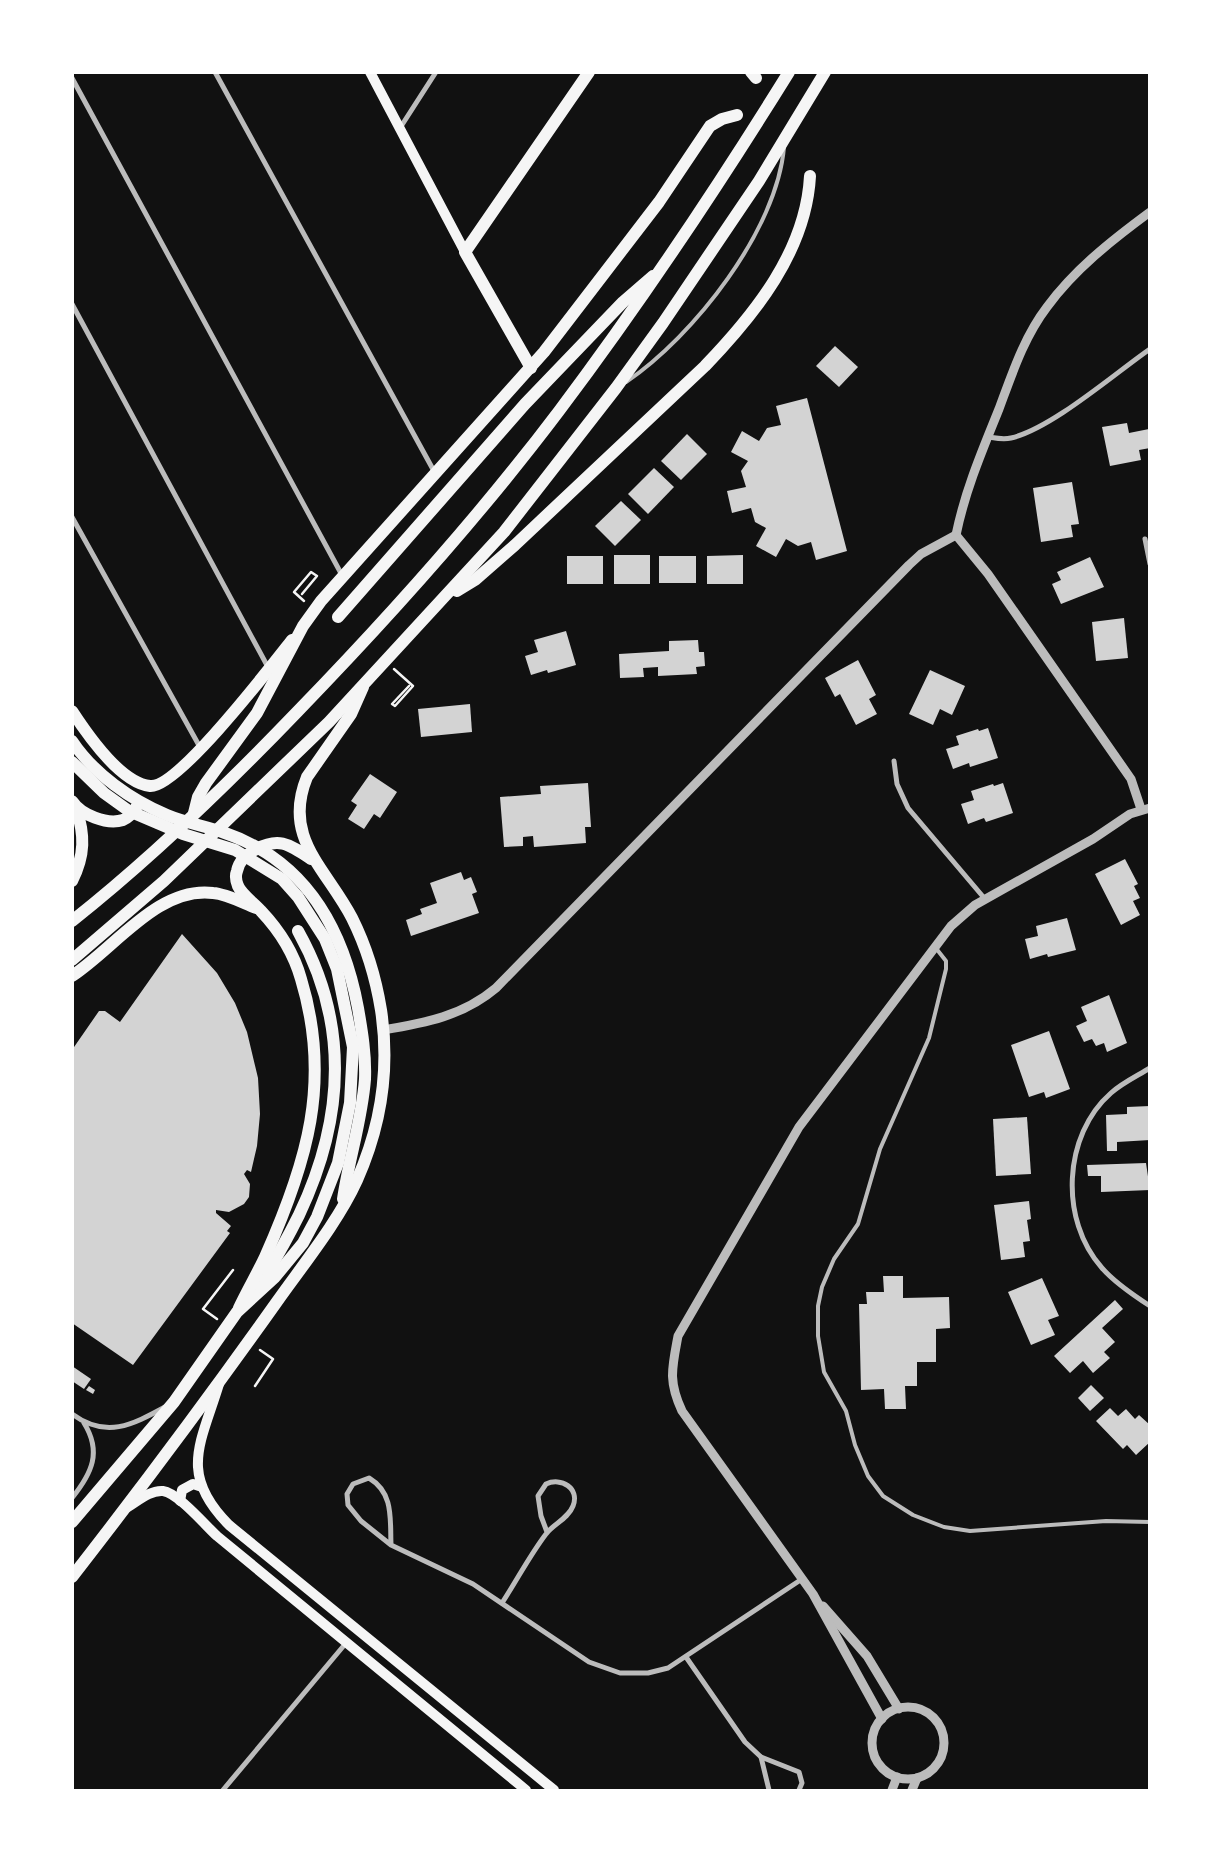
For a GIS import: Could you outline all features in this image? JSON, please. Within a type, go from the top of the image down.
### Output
[{"type":"main road","points":[[370,72],[465,252],[531,368]]},
{"type":"main road","points":[[465,252],[589,72]]},
{"type":"main road","points":[[72,921],[164,843],[258,752],[377,628],[490,498],[558,412],[663,268],[756,125],[788,72]]},
{"type":"main road","points":[[72,960],[164,881],[237,813],[386,661],[504,532],[616,388],[700,269],[825,72]]},
{"type":"main road","points":[[72,711],[82,727],[107,757],[138,784],[152,787],[170,779],[201,749],[269,669],[343,577],[531,368],[659,202],[710,126],[722,119],[736,115]]},
{"type":"main road","points":[[440,601],[474,580],[515,545],[730,340],[771,287],[795,241],[808,202],[810,176]]},
{"type":"main road","points":[[338,617],[525,404],[623,302],[663,268]]},
{"type":"main road","points":[[194,814],[198,797],[206,783],[257,713],[303,626]]},
{"type":"main road","points":[[72,1577],[220,1382],[328,1229],[356,1182],[369,1149],[380,1106],[386,1058],[381,1008],[365,948],[352,918],[306,848],[299,818],[302,789],[307,777],[351,714],[364,684]]},
{"type":"main road","points":[[72,741],[111,782],[140,802],[168,815],[237,837],[276,860],[309,891],[325,912],[353,1048],[350,1103],[345,1135],[330,1186],[302,1243],[276,1277],[237,1312]]},
{"type":"main road","points":[[72,762],[104,792],[129,811],[183,834],[235,850],[282,879],[331,936],[355,990],[363,1036],[365,1078],[359,1124],[347,1168],[342,1205]]},
{"type":"main road","points":[[74,805],[110,822],[124,820],[136,808],[140,795],[138,784]]},
{"type":"main road","points":[[72,881],[81,862],[84,844],[83,828],[74,805]]},
{"type":"main road","points":[[237,1312],[264,1260],[297,1178],[307,1147],[313,1115],[315,1084],[312,1026],[301,977],[284,942],[261,910],[239,887],[236,878],[237,870],[243,858],[266,843],[282,842],[316,862]]},
{"type":"main road","points":[[72,976],[156,907],[176,897],[196,892],[215,893],[261,910]]},
{"type":"main road","points":[[72,1522],[174,1402],[280,1254],[312,1187],[322,1160],[331,1124],[336,1062],[332,1032],[317,972],[298,931]]},
{"type":"main road","points":[[220,1382],[198,1448],[198,1476],[213,1509],[229,1525],[554,1790]]},
{"type":"main road","points":[[180,1502],[182,1490],[186,1487],[193,1484],[202,1486]]},
{"type":"main road","points":[[125,1509],[148,1494],[162,1491],[172,1495],[217,1536],[526,1790]]},
{"type":"street","points":[[215,72],[436,475]]},
{"type":"street","points":[[400,128],[436,72]]},
{"type":"street","points":[[72,78],[343,577]]},
{"type":"street","points":[[383,1030],[433,1022],[483,999],[496,988],[909,565],[921,554],[956,535],[967,490],[988,437],[1028,338],[1046,308],[1077,271],[1118,235],[1150,212]]},
{"type":"street","points":[[72,304],[269,669]]},
{"type":"street","points":[[988,437],[1008,439],[1023,435],[1059,414],[1150,349]]},
{"type":"street","points":[[72,517],[201,749]]},
{"type":"street","points":[[899,1709],[867,1656],[813,1594],[682,1411],[673,1391],[672,1366],[678,1336],[799,1127],[951,926],[975,905],[1093,839],[1130,814],[1145,809],[1131,780],[988,574],[956,535]]},
{"type":"street","points":[[1145,539],[1150,564]]},
{"type":"street","points":[[894,761],[896,784],[908,808],[985,899]]},
{"type":"street","points":[[1150,1068],[1111,1093],[1092,1115],[1078,1141],[1073,1171],[1074,1205],[1083,1237],[1101,1267],[1150,1306]]},
{"type":"street","points":[[72,1414],[84,1422],[100,1427],[123,1427],[140,1421],[174,1402]]},
{"type":"street","points":[[72,1498],[84,1483],[93,1462],[92,1435],[84,1422]]},
{"type":"street","points":[[391,1545],[390,1512],[387,1496],[382,1488],[369,1478],[357,1481],[347,1494],[348,1505],[360,1521],[391,1545],[473,1584],[589,1662],[620,1674],[648,1673],[668,1668],[802,1579]]},
{"type":"street","points":[[502,1603],[547,1532],[559,1523],[574,1505],[572,1490],[564,1482],[557,1481],[546,1484],[538,1496],[541,1516],[547,1532]]},
{"type":"street","points":[[813,1594],[882,1719]]},
{"type":"street","points":[[223,1790],[347,1642]]},
{"type":"street","points":[[686,1656],[745,1742],[761,1757],[799,1772],[802,1783],[799,1790]]},
{"type":"street","points":[[908,1707],[920,1709],[931,1715],[939,1724],[943,1736],[944,1748],[940,1760],[932,1770],[917,1778],[897,1778],[881,1768],[874,1758],[872,1735],[882,1719],[899,1709],[908,1707]]},
{"type":"street","points":[[761,1757],[769,1790]]},
{"type":"street","points":[[892,1790],[897,1778]]},
{"type":"street","points":[[912,1790],[917,1778]]},
{"type":"lane","points":[[616,388],[652,364],[718,294],[740,261],[776,191],[783,164],[785,137]]},
{"type":"lane","points":[[935,947],[946,961],[946,968],[929,1038],[880,1149],[858,1224],[834,1259],[822,1287],[818,1306],[818,1336],[824,1372],[846,1411],[855,1445],[868,1476],[883,1496],[913,1515],[944,1527],[970,1531],[1106,1521],[1150,1522]]},
{"type":"path","points":[[294,592],[311,572],[317,576],[302,594]]},
{"type":"path","points":[[386,661],[413,686],[395,706],[392,704],[410,686]]},
{"type":"path","points":[[202,1309],[232,1270]]},
{"type":"path","points":[[255,1386],[273,1359]]},
{"type":"building","points":[[835,346],[858,367],[839,387],[816,366]]},
{"type":"building","points":[[807,398],[847,551],[816,560],[811,542],[798,546],[786,539],[776,557],[756,546],[766,528],[755,522],[751,508],[732,513],[727,491],[746,487],[741,471],[748,461],[731,452],[742,431],[759,441],[767,428],[781,425],[776,406]]},
{"type":"building","points":[[1127,423],[1129,433],[1149,429],[1150,448],[1139,450],[1141,460],[1110,466],[1102,427]]},
{"type":"building","points":[[687,434],[707,454],[681,480],[661,461]]},
{"type":"building","points":[[654,468],[674,487],[648,514],[628,494]]},
{"type":"building","points":[[1072,482],[1079,524],[1071,525],[1073,537],[1041,542],[1033,488]]},
{"type":"building","points":[[621,501],[641,520],[615,546],[595,526]]},
{"type":"building","points":[[614,555],[650,555],[650,584],[614,584]]},
{"type":"building","points":[[743,555],[743,584],[707,584],[707,556]]},
{"type":"building","points":[[567,556],[603,556],[603,584],[567,584]]},
{"type":"building","points":[[659,556],[696,556],[696,583],[659,583]]},
{"type":"building","points":[[1090,557],[1104,587],[1061,604],[1052,584],[1061,580],[1057,572]]},
{"type":"building","points":[[1124,618],[1128,658],[1096,661],[1092,622]]},
{"type":"building","points":[[566,631],[576,665],[548,673],[547,670],[531,675],[525,656],[538,652],[534,640]]},
{"type":"building","points":[[698,640],[699,652],[704,652],[705,666],[696,667],[697,674],[658,676],[658,667],[643,668],[644,677],[620,678],[619,654],[669,651],[669,641]]},
{"type":"building","points":[[858,660],[876,695],[869,699],[877,714],[856,725],[840,694],[835,697],[825,678]]},
{"type":"building","points":[[930,670],[965,686],[952,715],[940,709],[933,725],[909,714]]},
{"type":"building","points":[[470,704],[472,732],[421,737],[418,709]]},
{"type":"building","points":[[988,728],[998,758],[970,767],[969,763],[953,769],[946,749],[959,745],[956,736]]},
{"type":"building","points":[[370,774],[397,792],[380,818],[374,814],[364,829],[348,819],[357,805],[351,801]]},
{"type":"building","points":[[588,783],[591,827],[585,827],[586,843],[534,847],[533,836],[523,837],[523,846],[504,847],[500,797],[541,794],[540,786]]},
{"type":"building","points":[[1003,783],[1013,813],[986,822],[984,818],[968,824],[961,804],[974,800],[971,791]]},
{"type":"building","points":[[1125,859],[1138,884],[1134,886],[1140,898],[1133,901],[1140,915],[1121,925],[1095,874]]},
{"type":"building","points":[[461,872],[464,880],[471,877],[477,892],[472,894],[479,913],[411,936],[406,920],[422,914],[420,909],[437,903],[430,883]]},
{"type":"building","points":[[1067,918],[1076,950],[1048,957],[1047,954],[1030,959],[1025,939],[1038,936],[1036,926]]},
{"type":"building","points":[[182,934],[217,973],[235,1003],[247,1032],[258,1078],[260,1114],[257,1146],[251,1172],[247,1170],[244,1174],[250,1184],[249,1197],[244,1204],[229,1212],[216,1210],[216,1213],[231,1226],[227,1231],[230,1233],[133,1365],[72,1323],[72,1050],[99,1011],[105,1011],[120,1022]]},
{"type":"building","points":[[1109,995],[1127,1043],[1107,1052],[1104,1043],[1096,1046],[1092,1039],[1084,1042],[1076,1026],[1087,1021],[1081,1007]]},
{"type":"building","points":[[1049,1031],[1070,1089],[1046,1098],[1044,1092],[1029,1097],[1011,1045]]},
{"type":"building","points":[[1150,1106],[1150,1140],[1117,1142],[1117,1151],[1107,1151],[1106,1115],[1127,1114],[1127,1107]]},
{"type":"building","points":[[1027,1117],[1031,1174],[996,1176],[993,1119]]},
{"type":"building","points":[[1146,1163],[1150,1190],[1101,1192],[1101,1176],[1088,1176],[1087,1165]]},
{"type":"building","points":[[1029,1201],[1031,1219],[1027,1220],[1030,1241],[1023,1242],[1025,1257],[1001,1260],[994,1205]]},
{"type":"building","points":[[883,1276],[903,1276],[903,1298],[949,1297],[950,1328],[936,1329],[936,1362],[917,1362],[917,1386],[905,1386],[906,1409],[885,1409],[884,1389],[861,1390],[859,1304],[867,1304],[866,1292],[884,1292]]},
{"type":"building","points":[[1042,1278],[1059,1316],[1048,1320],[1055,1335],[1031,1345],[1008,1292]]},
{"type":"building","points":[[1115,1300],[1123,1309],[1102,1328],[1115,1342],[1104,1352],[1110,1358],[1093,1373],[1083,1361],[1070,1373],[1054,1356]]},
{"type":"building","points":[[72,1366],[91,1379],[84,1389],[72,1381]]},
{"type":"building","points":[[1091,1385],[1104,1398],[1090,1411],[1078,1398]]},
{"type":"building","points":[[89,1386],[95,1390],[93,1394],[86,1390]]},
{"type":"building","points":[[1110,1408],[1118,1416],[1126,1409],[1135,1419],[1139,1415],[1150,1425],[1150,1442],[1136,1455],[1127,1445],[1123,1449],[1096,1421]]}]
